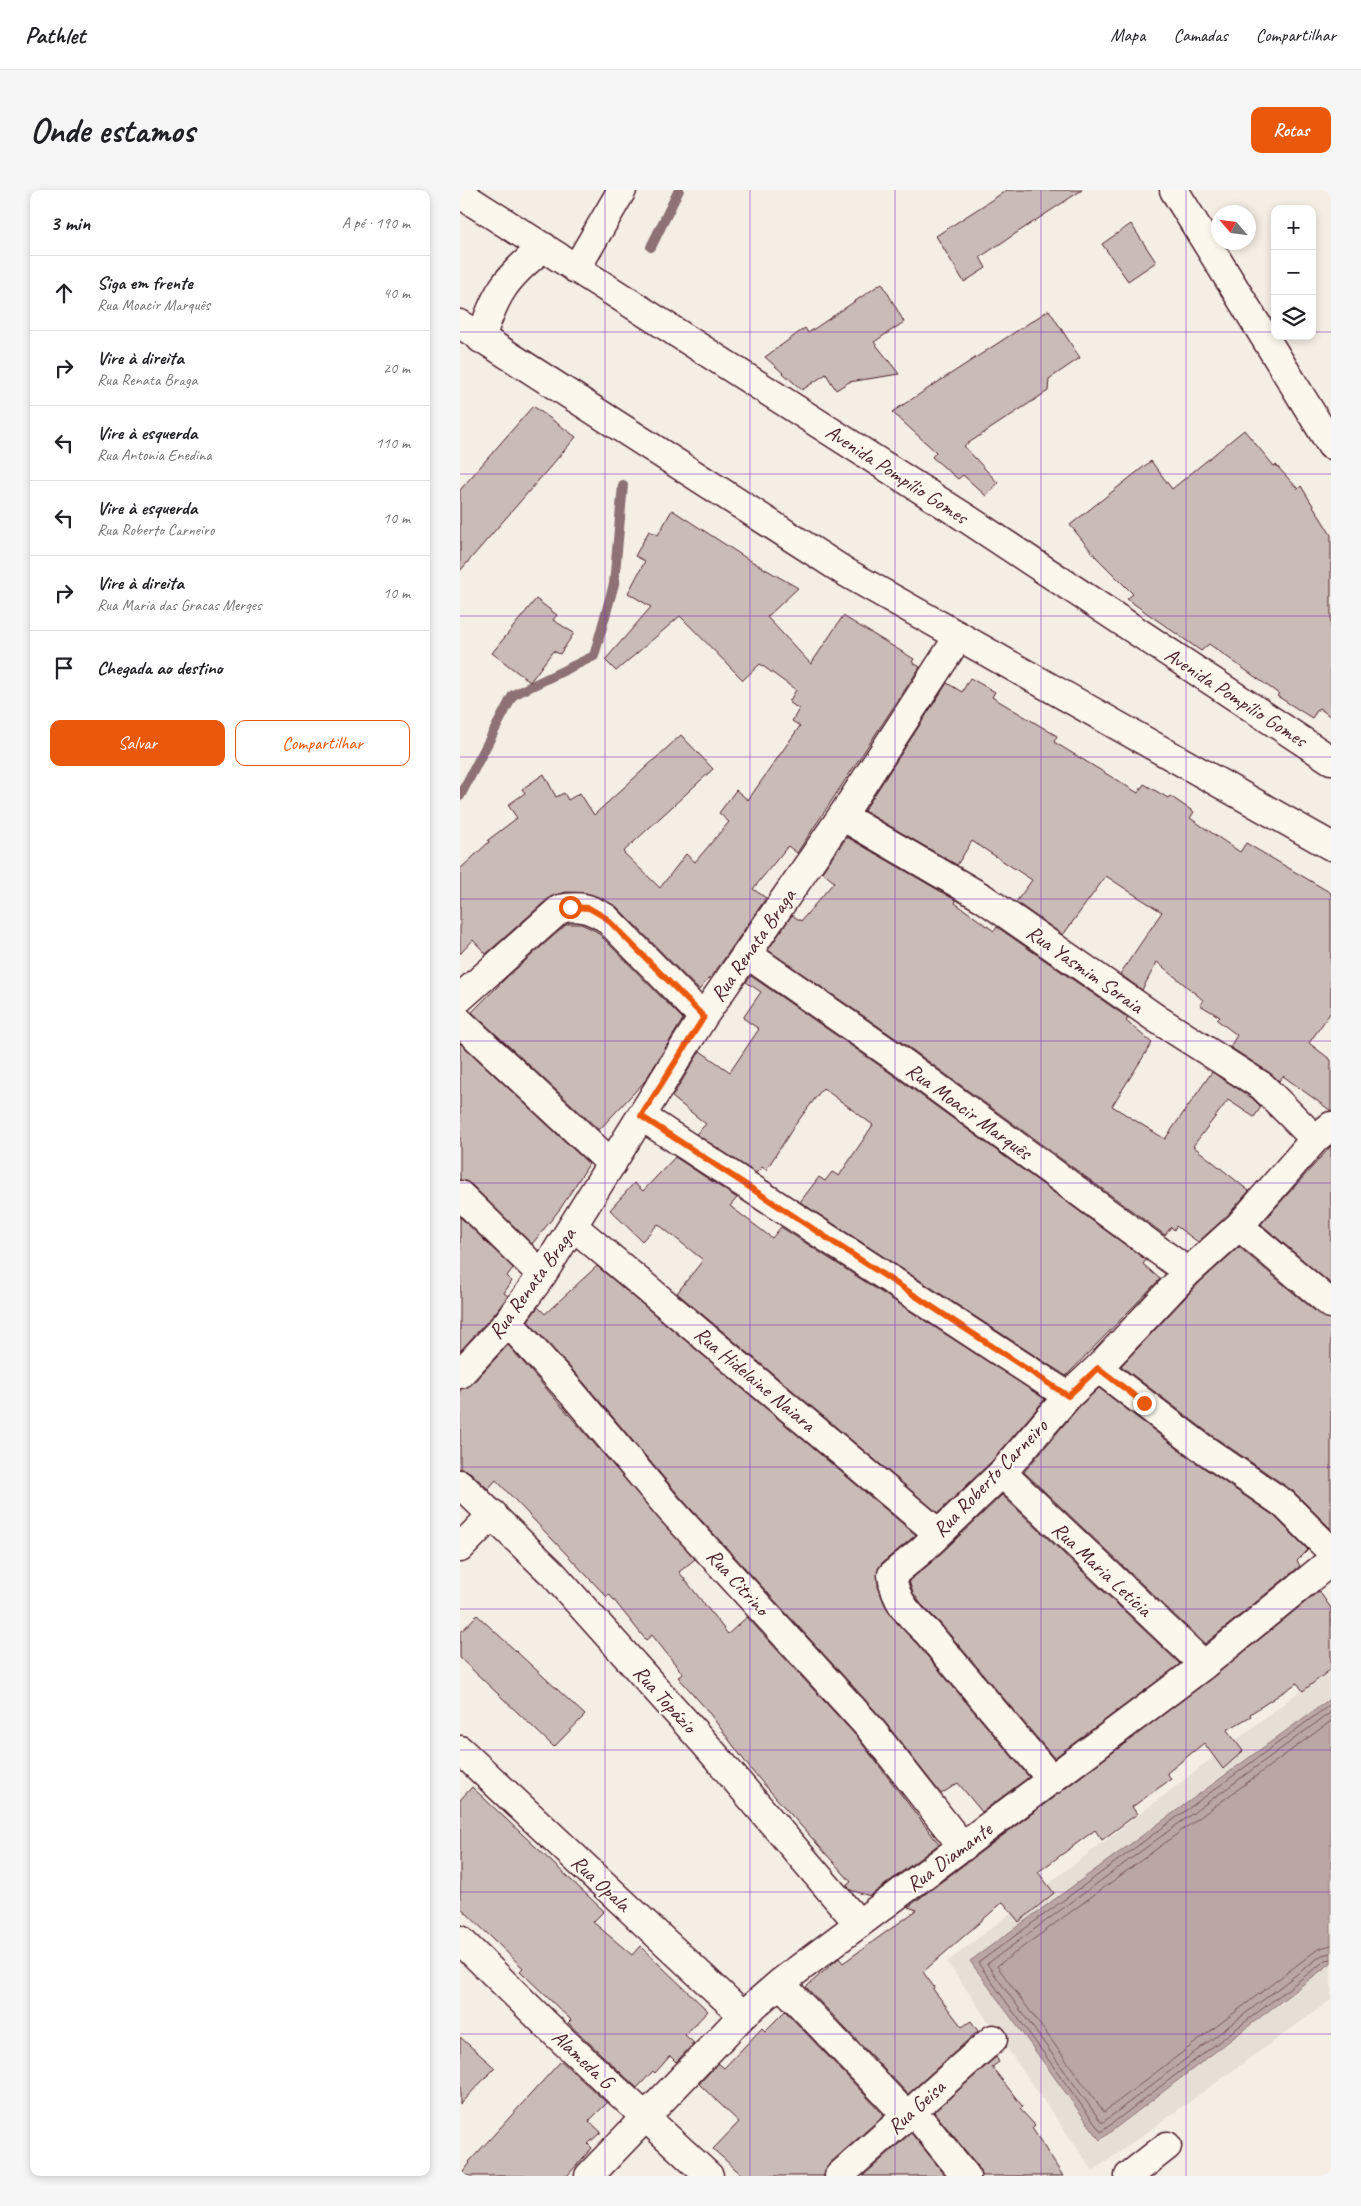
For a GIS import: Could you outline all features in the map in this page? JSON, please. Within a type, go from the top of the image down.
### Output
[{"type":"street","points":[[576,269],[622,190]]},
{"type":"street","points":[[1174,190],[1331,445]]},
{"type":"street","name":"Avenida Pompílio Gomes","points":[[460,194],[969,520],[1331,760]]},
{"type":"street","points":[[544,247],[523,264],[506,282],[490,309],[471,332],[847,573],[1331,846]]},
{"type":"street","name":"Rua Renata Braga","points":[[460,1374],[508,1322],[542,1275],[704,1017],[842,816],[959,636]]},
{"type":"street","name":"Rua Yasmim Soraia","points":[[842,816],[983,898],[1157,1019],[1262,1086],[1323,1132]]},
{"type":"street","points":[[460,998],[560,909],[570,907],[589,908],[606,918],[704,1017]]},
{"type":"street","name":"Rua Moacir Marquês","points":[[747,954],[905,1064],[1188,1272]]},
{"type":"street","points":[[460,1022],[612,1164]]},
{"type":"street","points":[[641,1116],[1068,1396]]},
{"type":"street","name":"Rua Roberto Carneiro","points":[[1052,1780],[928,1633],[907,1613],[899,1602],[894,1589],[892,1575],[921,1552],[938,1533],[1002,1473],[1068,1396],[1098,1368],[1188,1272],[1239,1226],[1323,1132]]},
{"type":"street","points":[[460,1195],[542,1275]]},
{"type":"street","name":"Rua Hidelaine Naiara","points":[[573,1226],[938,1533]]},
{"type":"street","points":[[1239,1226],[1331,1304]]},
{"type":"street","name":"Rua Citrino","points":[[508,1322],[573,1394],[669,1508],[869,1727],[963,1847]]},
{"type":"street","points":[[1098,1368],[1201,1447],[1284,1504],[1331,1551]]},
{"type":"street","name":"Rua Maria Letícia","points":[[1002,1473],[1204,1665]]},
{"type":"street","name":"Rua Topázio","points":[[460,1484],[493,1514],[552,1574],[635,1666],[859,1924]]},
{"type":"street","points":[[460,1548],[493,1514]]},
{"type":"street","name":"Rua Diamante","points":[[589,2176],[742,2015],[780,1983],[1204,1665],[1331,1561]]},
{"type":"street","name":"Rua Opala","points":[[460,1750],[742,2015]]},
{"type":"street","name":"Alameda G","points":[[460,1940],[709,2176]]},
{"type":"street","points":[[780,1983],[910,2113],[966,2176]]},
{"type":"street","name":"Rua Geisa","points":[[840,2176],[993,2039]]},
{"type":"street","points":[[1129,2176],[1167,2146]]},
{"type":"shaded area","points":[[1331,1667],[1331,2000],[1093,2171],[947,1962]]},
{"type":"water","points":[[1331,1698],[1331,1963],[1100,2140],[970,1961]]},
{"type":"building","points":[[1007,190],[1082,190],[980,257],[986,268],[964,282],[936,236]]},
{"type":"building","points":[[1131,224],[1156,262],[1128,281],[1102,244]]},
{"type":"building","points":[[882,283],[904,322],[874,342],[899,374],[849,382],[836,390],[826,374],[802,390],[765,357],[805,328],[808,333]]},
{"type":"building","points":[[1049,310],[1080,358],[1049,379],[1048,391],[964,446],[998,483],[986,496],[963,475],[958,479],[932,457],[936,452],[892,412]]},
{"type":"building","points":[[533,406],[576,437],[460,571],[460,490]]},
{"type":"building","points":[[1244,430],[1274,466],[1276,465],[1298,489],[1301,486],[1331,535],[1331,717],[1319,708],[1312,718],[1277,696],[1279,694],[1209,644],[1201,651],[1127,599],[1133,594],[1096,557],[1070,525],[1151,461],[1172,489]]},
{"type":"building","points":[[672,510],[746,558],[798,588],[767,617],[811,664],[843,616],[914,659],[912,662],[920,667],[797,853],[788,846],[753,889],[766,898],[720,965],[699,990],[617,907],[601,898],[586,893],[566,892],[550,897],[486,954],[473,940],[460,954],[460,869],[489,842],[488,840],[517,818],[508,805],[525,793],[522,789],[544,774],[556,797],[564,793],[568,800],[580,793],[594,815],[681,735],[713,769],[623,852],[660,888],[686,854],[695,862],[729,822],[719,813],[736,790],[748,800],[800,726],[792,721],[799,709],[789,702],[796,690],[760,664],[743,680],[680,616],[616,671],[605,660],[651,607],[628,593],[645,561],[635,556],[649,531],[658,535]]},
{"type":"building","points":[[536,599],[557,615],[553,620],[574,633],[560,654],[553,651],[530,682],[492,653]]},
{"type":"building","points":[[970,678],[995,692],[992,697],[1057,736],[1054,742],[1138,793],[1144,784],[1168,798],[1170,796],[1194,812],[1190,818],[1240,852],[1246,843],[1331,893],[1331,1012],[1309,1043],[1331,1060],[1331,1111],[1283,1076],[1279,1081],[1230,1047],[1237,1035],[1217,1020],[1220,1017],[1200,1005],[1203,1000],[1157,962],[1142,990],[1120,974],[1162,912],[1106,876],[1063,935],[1016,902],[1032,880],[972,841],[957,865],[864,811],[947,683],[962,692]]},
{"type":"building","points":[[847,837],[952,898],[956,901],[955,903],[994,931],[997,927],[1128,1018],[1126,1021],[1152,1043],[1112,1106],[1165,1139],[1212,1072],[1252,1098],[1261,1107],[1254,1117],[1228,1100],[1193,1146],[1249,1191],[1228,1215],[1198,1242],[1176,1226],[1174,1230],[1171,1227],[1165,1235],[914,1051],[768,950],[792,915],[801,921],[834,882],[822,872]]},
{"type":"building","points":[[567,924],[581,924],[596,931],[683,1019],[645,1081],[599,1130],[472,1012],[508,976]]},
{"type":"building","points":[[751,976],[896,1077],[1146,1260],[1143,1264],[1160,1279],[1066,1376],[800,1202],[819,1177],[825,1181],[832,1172],[839,1176],[873,1125],[823,1088],[795,1125],[766,1170],[762,1167],[756,1173],[696,1134],[706,1124],[672,1097],[700,1051],[730,1072],[759,1029],[743,1018],[761,992],[746,982]]},
{"type":"building","points":[[460,1043],[589,1164],[560,1209],[532,1244],[471,1184],[460,1180]]},
{"type":"building","points":[[1331,1146],[1331,1284],[1261,1224]]},
{"type":"building","points":[[675,1157],[737,1198],[730,1206],[772,1238],[781,1227],[1045,1399],[991,1462],[938,1513],[677,1293],[703,1260],[658,1224],[642,1241],[610,1210],[634,1183],[643,1191]]},
{"type":"building","points":[[460,1217],[513,1268],[507,1276],[512,1281],[504,1293],[508,1296],[460,1351]]},
{"type":"building","points":[[1239,1247],[1321,1316],[1331,1319],[1331,1529],[1293,1491],[1210,1434],[1121,1366],[1199,1283]]},
{"type":"building","points":[[597,1266],[916,1535],[882,1563],[878,1569],[878,1587],[886,1607],[898,1624],[1029,1777],[982,1812],[958,1783],[941,1794],[881,1717],[681,1498],[585,1384],[528,1321],[538,1307],[545,1314]]},
{"type":"building","points":[[508,1345],[695,1559],[679,1572],[728,1634],[747,1617],[857,1737],[939,1844],[870,1896],[850,1890],[847,1885],[851,1882],[752,1771],[707,1710],[678,1677],[683,1674],[652,1635],[646,1640],[609,1594],[607,1597],[496,1480],[488,1489],[470,1472],[460,1469],[460,1389],[471,1385]]},
{"type":"building","points":[[1099,1388],[1191,1459],[1274,1516],[1308,1550],[1297,1561],[1300,1566],[1205,1644],[1024,1472],[1079,1407]]},
{"type":"building","points":[[1002,1495],[1180,1664],[1054,1758],[940,1623],[921,1604],[913,1593],[909,1581],[932,1562]]},
{"type":"building","points":[[1319,1591],[1331,1608],[1331,1669],[1303,1691],[1297,1683],[1250,1714],[1251,1716],[1227,1730],[1243,1751],[1223,1769],[1204,1743],[1167,1773],[1171,1779],[1132,1807],[1137,1814],[1102,1840],[1095,1830],[1038,1872],[1054,1893],[1019,1922],[1003,1902],[923,1972],[934,1987],[933,1989],[962,2027],[971,2021],[978,2031],[908,2094],[806,1987],[839,1958],[843,1963],[917,1910],[908,1907],[1213,1677]]},
{"type":"building","points":[[477,1615],[585,1715],[554,1747],[460,1658],[460,1633]]},
{"type":"building","points":[[472,1787],[604,1911],[593,1922],[632,1955],[640,1946],[708,2011],[685,2035],[694,2043],[676,2062],[670,2056],[655,2073],[653,2071],[637,2088],[568,2023],[571,2020],[520,1971],[523,1968],[460,1907],[460,1800]]},
{"type":"building","points":[[785,2011],[884,2115],[829,2164],[824,2176],[743,2176],[713,2149],[739,2122],[699,2084],[718,2063],[724,2068],[762,2028],[765,2031]]},
{"type":"building","points":[[460,2037],[495,2068],[460,2104]]},
{"type":"building","points":[[996,2057],[999,2062],[992,2067],[1023,2107],[1020,2109],[1035,2125],[1032,2128],[1063,2176],[981,2176],[978,2166],[934,2112]]},
{"type":"building","points":[[561,2061],[607,2103],[589,2121],[601,2132],[588,2144],[592,2148],[567,2176],[460,2176],[469,2162]]},
{"type":"building","points":[[911,2133],[946,2176],[863,2176]]},
{"type":"waterway","points":[[651,247],[679,190]]},
{"type":"waterway","points":[[460,796],[513,695],[594,656],[614,584],[623,485]]},
{"type":"route","points":[[570,907],[589,908],[606,918],[704,1017],[641,1116],[1068,1396],[1098,1368],[1144,1403]]}]
